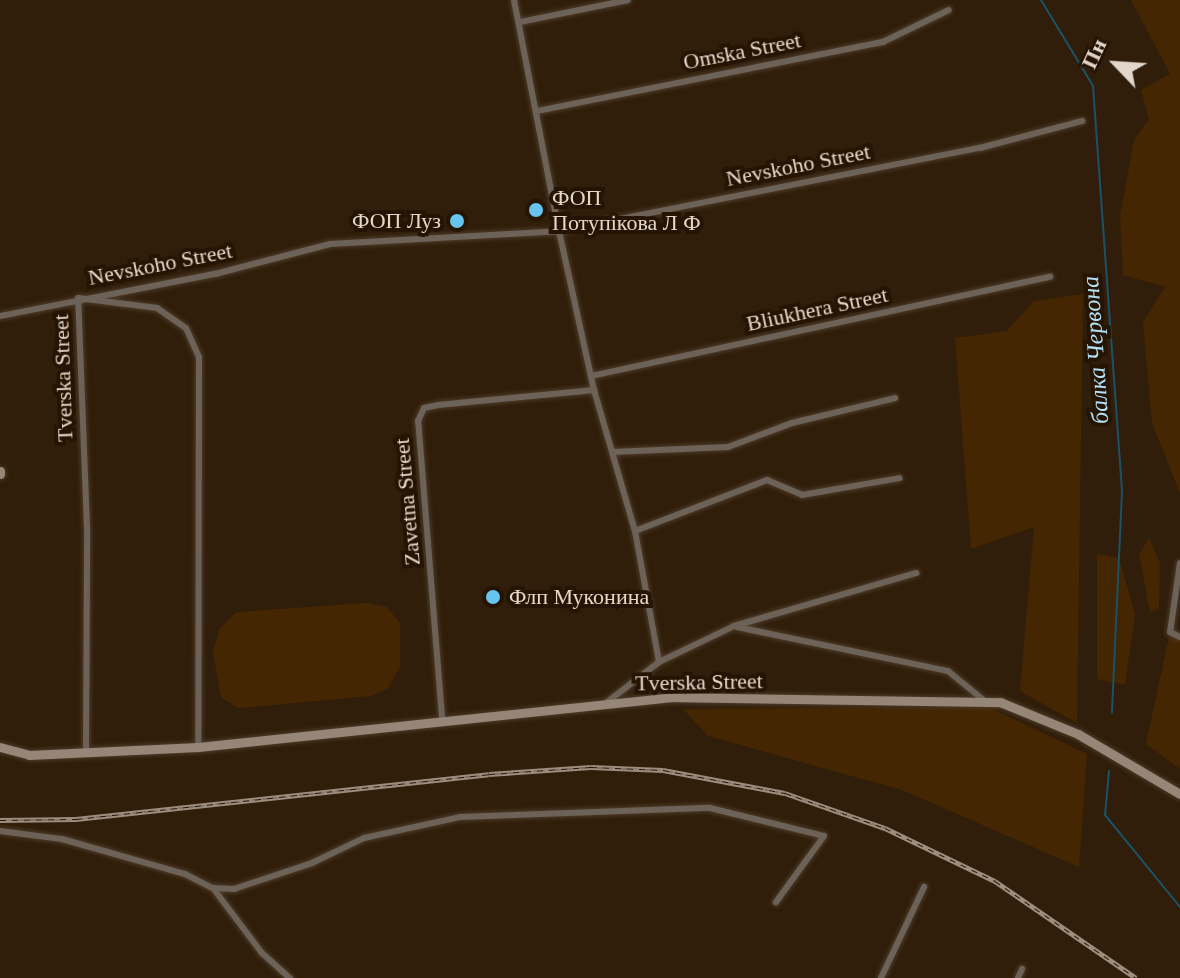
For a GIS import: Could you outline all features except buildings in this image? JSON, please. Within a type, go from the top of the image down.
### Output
[{"type":"main road","name":"Tverska Street","points":[[0,747],[29,755],[198,747],[442,717],[670,697],[1000,702],[1078,734],[1180,794]]},
{"type":"street","points":[[514,0],[559,231],[594,390],[635,531],[659,662]]},
{"type":"street","points":[[520,22],[628,0]]},
{"type":"street","name":"Omska Street","points":[[537,111],[883,42],[949,10]]},
{"type":"street","name":"Nevskoho Street","points":[[0,316],[78,298],[215,274],[330,244],[559,231],[980,148],[1082,121]]},
{"type":"street","name":"Bliukhera Street","points":[[591,376],[1050,277]]},
{"type":"street","name":"Tverska Street","points":[[86,753],[87,528],[78,298],[157,308],[186,328],[199,357],[198,747]]},
{"type":"street","name":"Zavetna Street","points":[[442,717],[418,421],[424,408],[594,390]]},
{"type":"street","points":[[612,452],[728,447],[792,423],[895,398]]},
{"type":"street","points":[[635,531],[767,480],[802,495],[900,478]]},
{"type":"street","points":[[1180,563],[1170,632],[1180,637]]},
{"type":"street","points":[[607,702],[659,662],[734,626],[916,573]]},
{"type":"street","points":[[734,626],[948,671],[986,702]]},
{"type":"street","points":[[213,888],[254,885],[364,838],[460,817],[710,808],[824,836],[776,902]]},
{"type":"street","points":[[0,831],[62,839],[185,874],[213,888],[262,953],[290,978]]},
{"type":"street","points":[[881,978],[924,887]]},
{"type":"street","points":[[1018,978],[1022,969]]},
{"type":"shaded area","points":[[1131,0],[1180,0],[1180,493],[1152,423],[1143,322],[1165,287],[1123,275],[1120,216],[1134,140],[1149,119],[1141,90],[1170,74]]},
{"type":"shaded area","points":[[1083,294],[1077,723],[1020,691],[1034,527],[971,549],[955,338],[1007,331],[1034,301]]},
{"type":"shaded area","points":[[1149,538],[1160,563],[1159,609],[1150,612],[1139,554]]},
{"type":"shaded area","points":[[1097,554],[1119,558],[1135,614],[1125,685],[1097,679]]},
{"type":"shaded area","points":[[366,603],[387,607],[400,623],[400,667],[388,688],[371,696],[239,708],[221,698],[213,651],[220,628],[237,612]]},
{"type":"shaded area","points":[[1170,632],[1180,637],[1180,769],[1146,744]]},
{"type":"shaded area","points":[[989,707],[1087,754],[1079,867],[902,790],[708,736],[683,709]]},
{"type":"waterway","name":"балка Червона","points":[[1041,0],[1093,86],[1122,491],[1112,713]]},
{"type":"waterway","name":"балка Червона","points":[[1109,771],[1105,815],[1180,907]]},
{"type":"railway","points":[[0,820],[76,819],[489,774],[591,767],[663,770],[785,793],[885,828],[995,881],[1136,978]]},
{"type":"place","name":"ФОП Потупікова Л Ф","points":[[536,210]]},
{"type":"place","name":"ФОП Луз","points":[[457,221]]},
{"type":"place","name":"Флп Муконина","points":[[493,597]]}]
